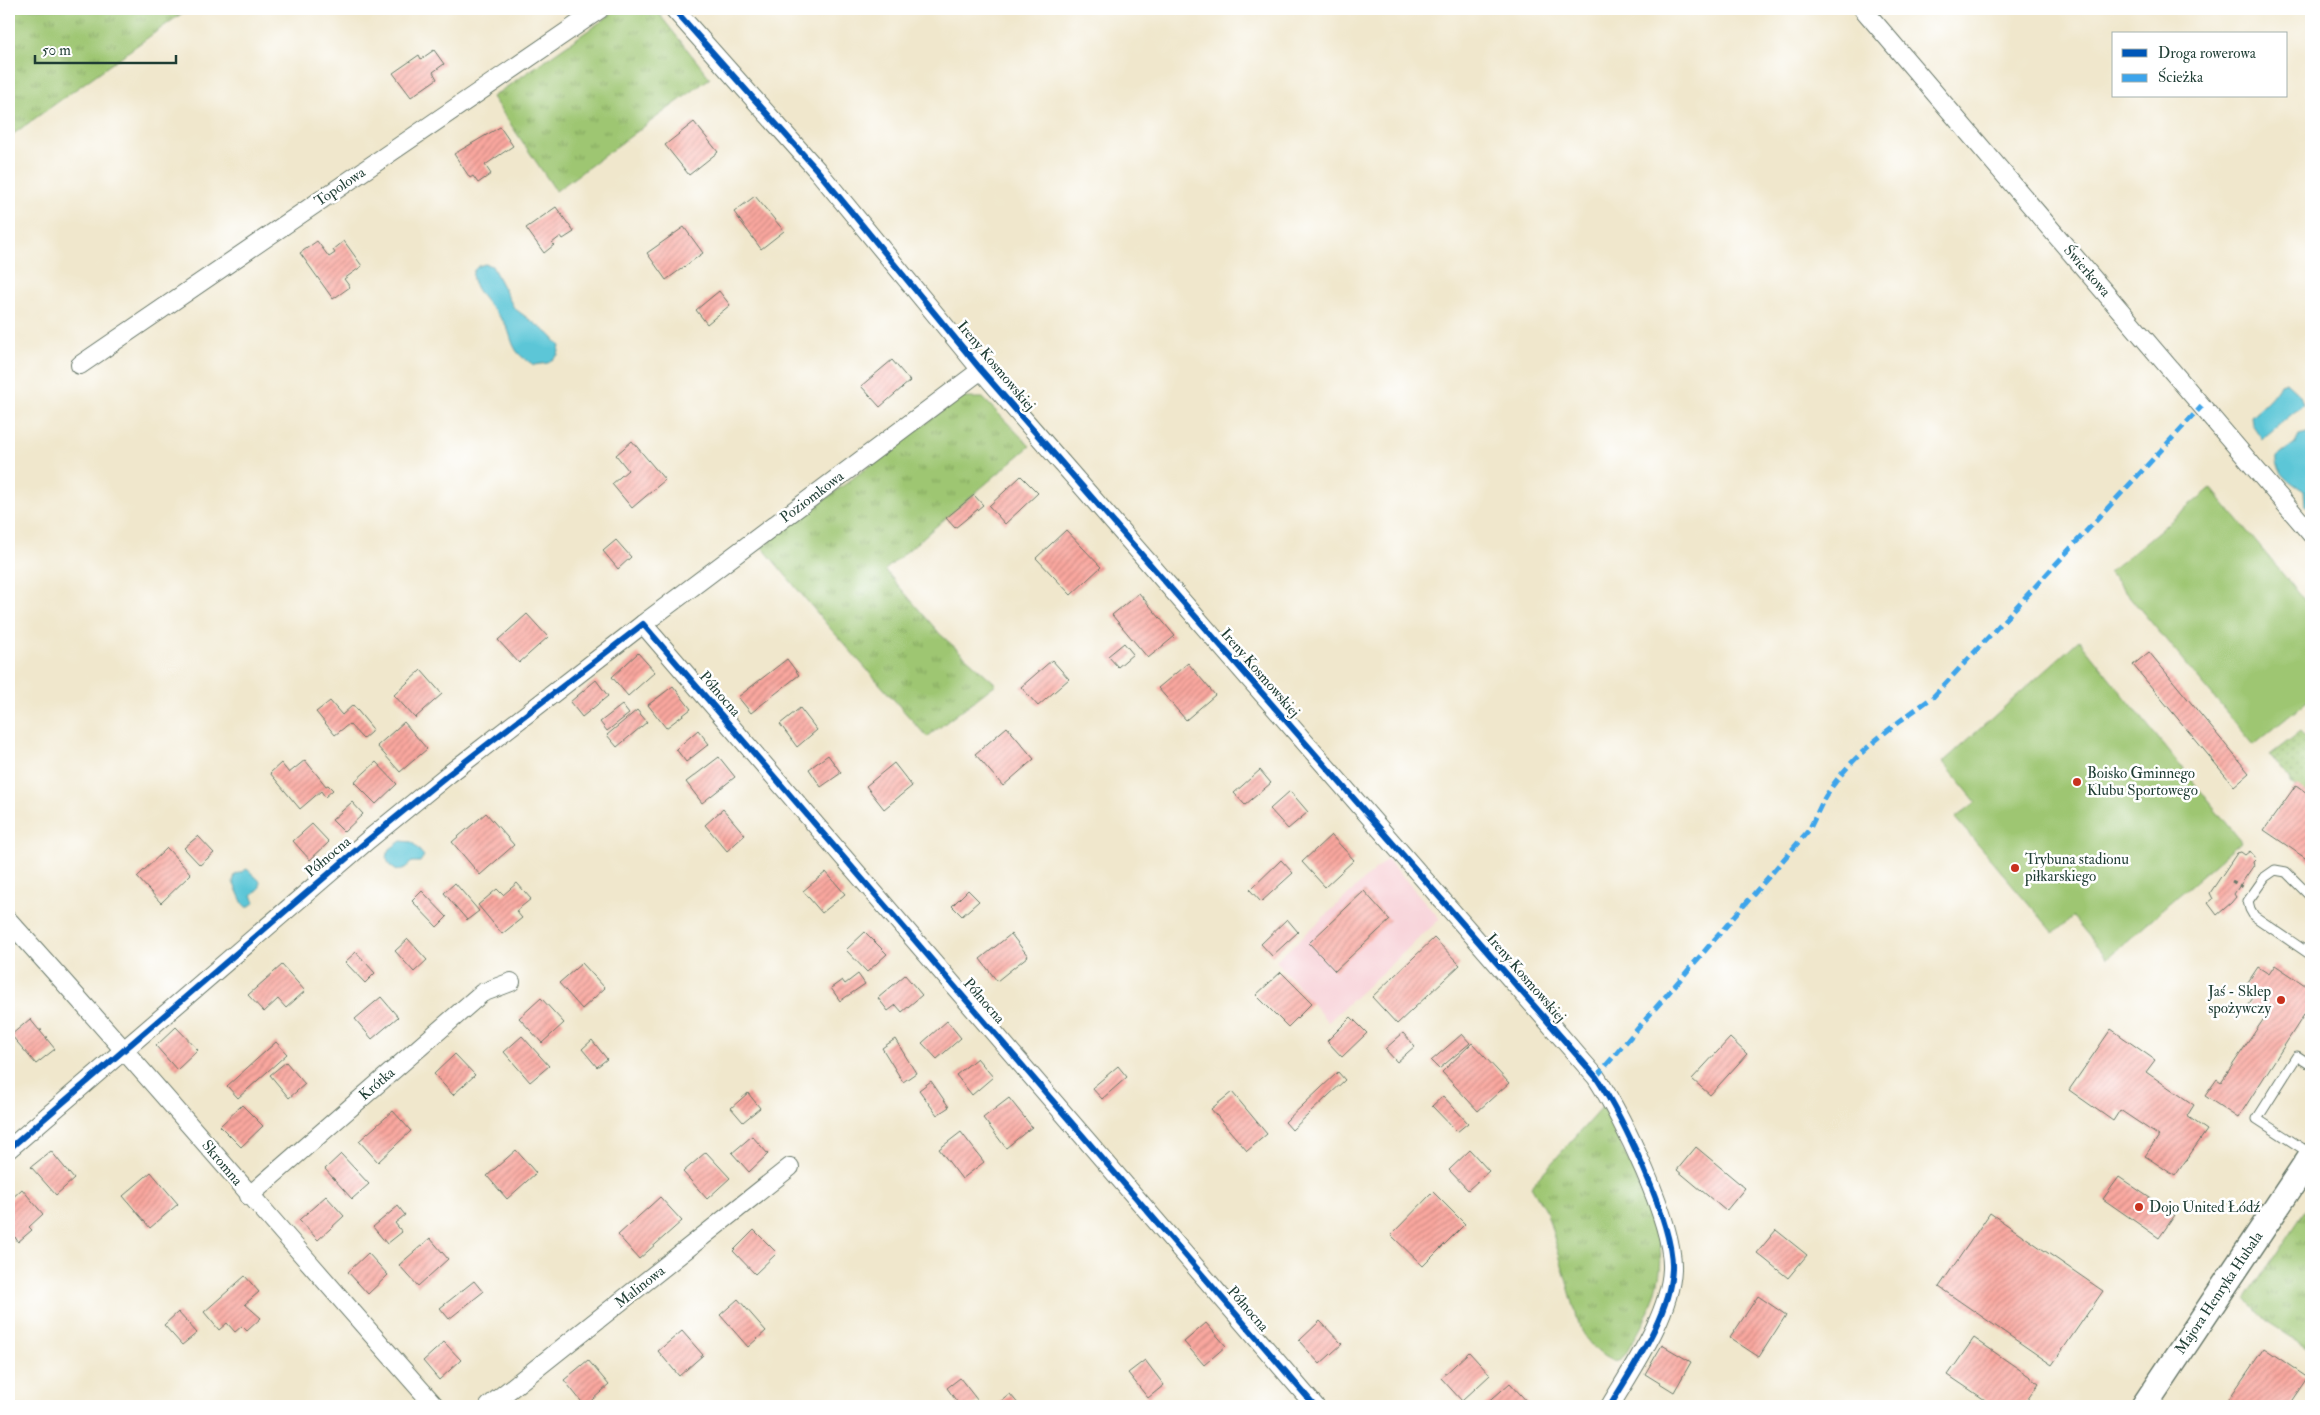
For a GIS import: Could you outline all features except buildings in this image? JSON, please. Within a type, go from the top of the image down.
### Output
[{"type":"main road","name":"Majora Henryka Hubala","points":[[2144,1406],[2311,1155]]},
{"type":"street","name":"Topolowa","points":[[80,365],[600,9]]},
{"type":"street","name":"Ireny Kosmowskiej","points":[[674,9],[817,170],[981,370],[1577,1055],[1604,1090],[1624,1127],[1663,1219],[1672,1269],[1668,1294],[1653,1332],[1610,1406]]},
{"type":"street","name":"Świerkowa","points":[[1863,9],[2311,534]]},
{"type":"street","name":"Poziomkowa","points":[[644,624],[981,370]]},
{"type":"street","name":"Północna","points":[[9,1149],[124,1048],[412,804],[644,624],[1315,1406]]},
{"type":"street","name":"Skromna","points":[[9,920],[124,1048],[249,1196],[435,1406]]},
{"type":"street","name":"Krótka","points":[[249,1196],[482,993],[511,982]]},
{"type":"street","name":"Malinowa","points":[[489,1406],[790,1167]]},
{"type":"lane","points":[[2311,897],[2286,872],[2276,870],[2265,876],[2248,901],[2254,916],[2311,955]]},
{"type":"lane","points":[[2311,1065],[2297,1056],[2257,1119],[2311,1155]]},
{"type":"shaded area","points":[[1387,859],[1440,919],[1328,1022],[1276,961]]},
{"type":"green space","points":[[9,9],[188,9],[9,137]]},
{"type":"green space","points":[[619,9],[655,9],[710,78],[556,191],[492,97]]},
{"type":"green space","points":[[959,398],[983,398],[1030,446],[885,570],[940,634],[996,684],[927,737],[829,627],[762,547]]},
{"type":"green space","points":[[2211,488],[2311,608],[2311,698],[2254,745],[2109,572]]},
{"type":"green space","name":"Boisko Gminnego Klubu Sportowego","points":[[2079,640],[2241,841],[2107,958],[2073,917],[2054,933],[1955,818],[1976,802],[1943,762]]},
{"type":"green space","points":[[2300,732],[2311,744],[2311,796],[2290,783],[2291,780],[2270,755]]},
{"type":"green space","points":[[1603,1106],[1652,1215],[1658,1233],[1661,1253],[1659,1280],[1651,1306],[1639,1331],[1624,1355],[1618,1360],[1602,1355],[1581,1331],[1547,1213],[1531,1186]]},
{"type":"green space","points":[[2311,1202],[2311,1350],[2266,1321],[2247,1299]]},
{"type":"water","points":[[485,264],[492,266],[514,308],[549,334],[560,346],[558,355],[548,363],[534,365],[519,354],[505,324],[478,291],[473,275],[476,268]]},
{"type":"water","points":[[2286,382],[2300,395],[2303,405],[2262,439],[2252,424],[2251,416],[2263,405],[2280,384]]},
{"type":"water","points":[[2311,432],[2311,509],[2305,506],[2304,491],[2285,477],[2279,468],[2277,456],[2295,443],[2299,435]]},
{"type":"water","points":[[401,841],[412,842],[424,856],[420,862],[412,862],[405,868],[397,871],[390,866],[386,857],[390,849]]},
{"type":"water","points":[[247,869],[260,881],[260,888],[252,895],[255,902],[247,908],[243,904],[233,882],[235,875]]},
{"type":"marked path","points":[[1596,1077],[1809,830],[1824,799],[1846,769],[1873,742],[1933,697],[2202,406]]},
{"type":"cycle path","points":[[674,9],[817,170],[981,370],[1596,1077],[1619,1117],[1645,1170],[1665,1225],[1672,1269],[1670,1286],[1658,1322],[1610,1406]]},
{"type":"cycle path","points":[[9,1149],[368,840],[449,774],[643,624],[1315,1406]]},
{"type":"place","name":"Boisko Gminnego Klubu Sportowego","points":[[2077,782]]},
{"type":"place","name":"Trybuna stadionu piłkarskiego","points":[[2015,868]]},
{"type":"place","name":"Jaś - Sklep spożywczy","points":[[2281,1000]]},
{"type":"place","name":"Dojo United Łódź","points":[[2139,1207]]}]
